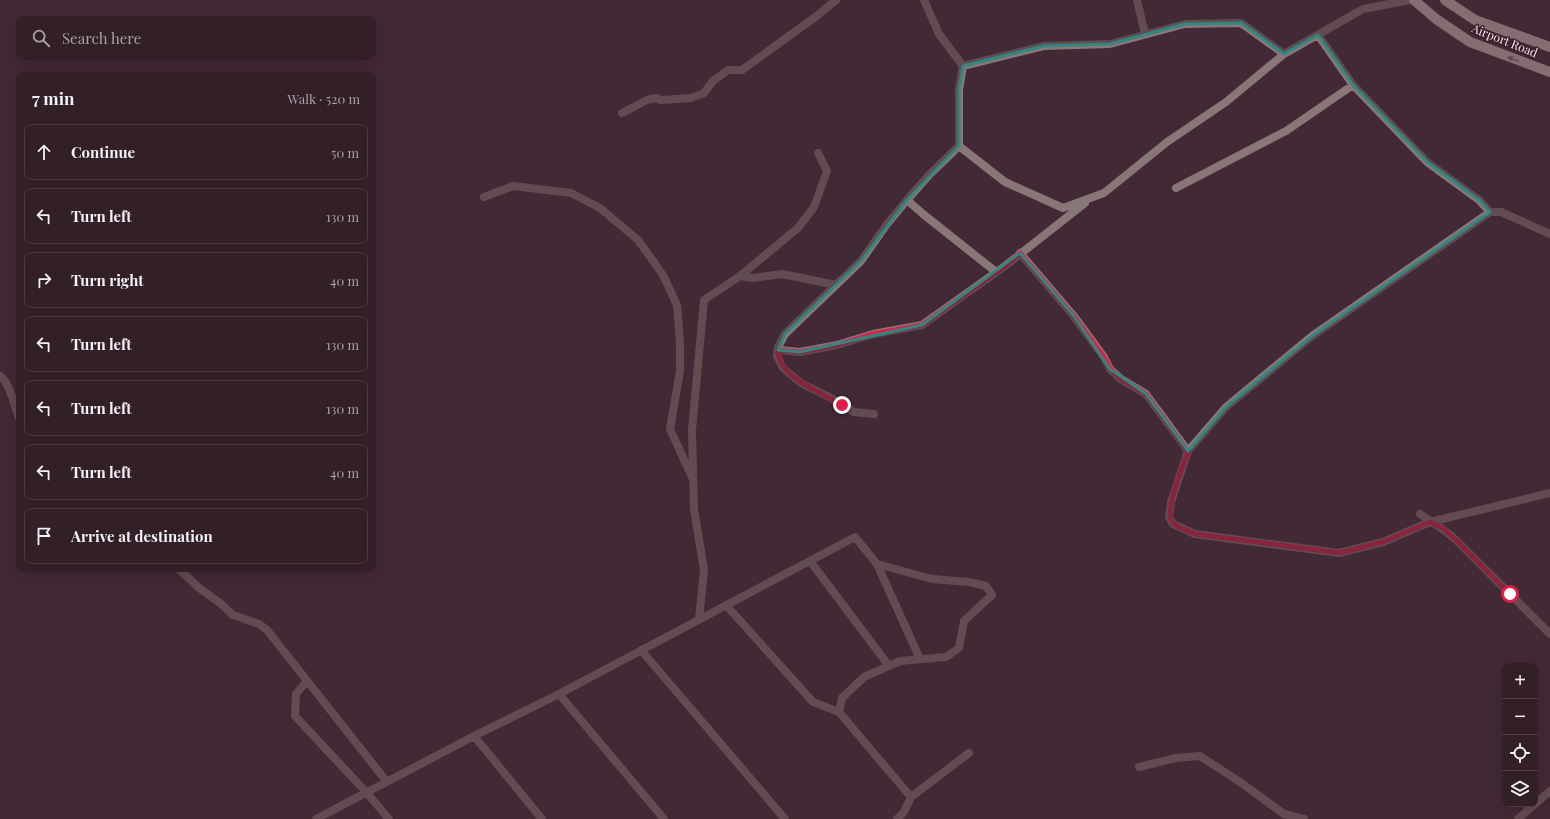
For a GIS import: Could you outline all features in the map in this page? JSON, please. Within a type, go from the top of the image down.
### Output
[{"type":"main road","name":"Airport Road","points":[[1414,0],[1436,19],[1470,42],[1550,72]]},
{"type":"main road","name":"Airport Road","points":[[1445,0],[1474,20],[1550,47]]},
{"type":"street","points":[[622,113],[647,100],[656,98],[661,100],[674,100],[691,98],[704,93],[713,81],[728,70],[742,70],[818,15],[836,0]]},
{"type":"street","points":[[874,414],[854,412],[831,398],[801,383],[783,368],[778,356],[778,347],[785,334],[861,261],[887,224],[907,200],[929,175],[959,146],[959,90],[964,66],[939,34],[924,0]]},
{"type":"street","points":[[1137,0],[1145,34]]},
{"type":"street","points":[[959,146],[1005,182],[1063,208],[1104,193],[1168,142],[1226,102],[1284,54],[1363,9],[1410,0]]},
{"type":"street","points":[[964,66],[1044,46],[1110,44],[1185,24],[1240,22],[1284,54]]},
{"type":"street","points":[[1318,35],[1353,85],[1427,162],[1480,200],[1490,212]]},
{"type":"street","points":[[1176,188],[1286,131],[1353,85]]},
{"type":"street","points":[[699,619],[704,570],[694,509],[692,430],[704,300],[740,276],[798,228],[814,207],[827,172],[818,153]]},
{"type":"street","points":[[484,197],[513,186],[571,193],[600,208],[638,240],[663,275],[677,305],[680,342],[680,372],[670,429],[693,479]]},
{"type":"street","points":[[778,350],[800,352],[837,345],[873,334],[922,325],[996,272],[1092,198]]},
{"type":"street","points":[[907,200],[996,272]]},
{"type":"street","points":[[1550,234],[1501,212],[1490,212],[1312,336],[1226,407],[1188,452],[1171,502],[1169,518],[1173,524],[1195,534],[1340,553],[1383,542],[1430,522],[1550,493]]},
{"type":"street","points":[[1020,253],[1073,315],[1104,357],[1110,368],[1121,379],[1146,394],[1188,452]]},
{"type":"street","points":[[740,276],[753,278],[782,274],[836,285]]},
{"type":"street","points":[[0,376],[4,378],[8,386],[16,409]]},
{"type":"street","points":[[1420,514],[1430,522],[1444,529],[1456,540],[1550,634]]},
{"type":"street","points":[[316,819],[474,736],[559,694],[855,537],[877,564],[920,659]]},
{"type":"street","points":[[810,561],[889,666]]},
{"type":"street","points":[[839,712],[842,698],[864,677],[900,661],[946,656],[959,648],[964,621],[992,595],[986,586],[969,582],[932,579],[877,564]]},
{"type":"street","points":[[182,572],[199,588],[220,603],[232,615],[259,624],[267,630],[387,782]]},
{"type":"street","points":[[726,605],[813,702],[839,712],[911,797]]},
{"type":"street","points":[[641,650],[785,819]]},
{"type":"street","points":[[307,681],[296,694],[295,716],[367,793],[389,819]]},
{"type":"street","points":[[559,694],[664,819]]},
{"type":"street","points":[[474,736],[542,819]]},
{"type":"street","points":[[897,819],[904,812],[911,797],[969,753]]},
{"type":"street","points":[[1139,767],[1176,758],[1200,756],[1240,782],[1284,814],[1304,819]]},
{"type":"street","points":[[1518,819],[1550,791]]},
{"type":"street","points":[[904,812],[910,819]]},
{"type":"highlighted area","points":[[1241,23],[1284,54],[1318,35],[1353,85],[1427,162],[1479,200],[1490,212],[1312,336],[1226,407],[1188,451],[1146,394],[1110,369],[1073,315],[1020,253],[922,325],[800,352],[778,350],[785,334],[861,261],[907,200],[959,146],[959,90],[963,66],[1044,46],[1110,44],[1185,24]]},
{"type":"route","points":[[842,405],[801,383],[783,368],[778,356],[778,350],[800,352],[837,345],[873,334],[922,325],[935,314],[1005,266],[1020,253],[1073,315],[1104,357],[1110,368],[1121,379],[1146,394],[1188,452],[1171,502],[1169,518],[1173,524],[1195,534],[1340,553],[1383,542],[1430,522],[1444,529],[1510,594]]}]
